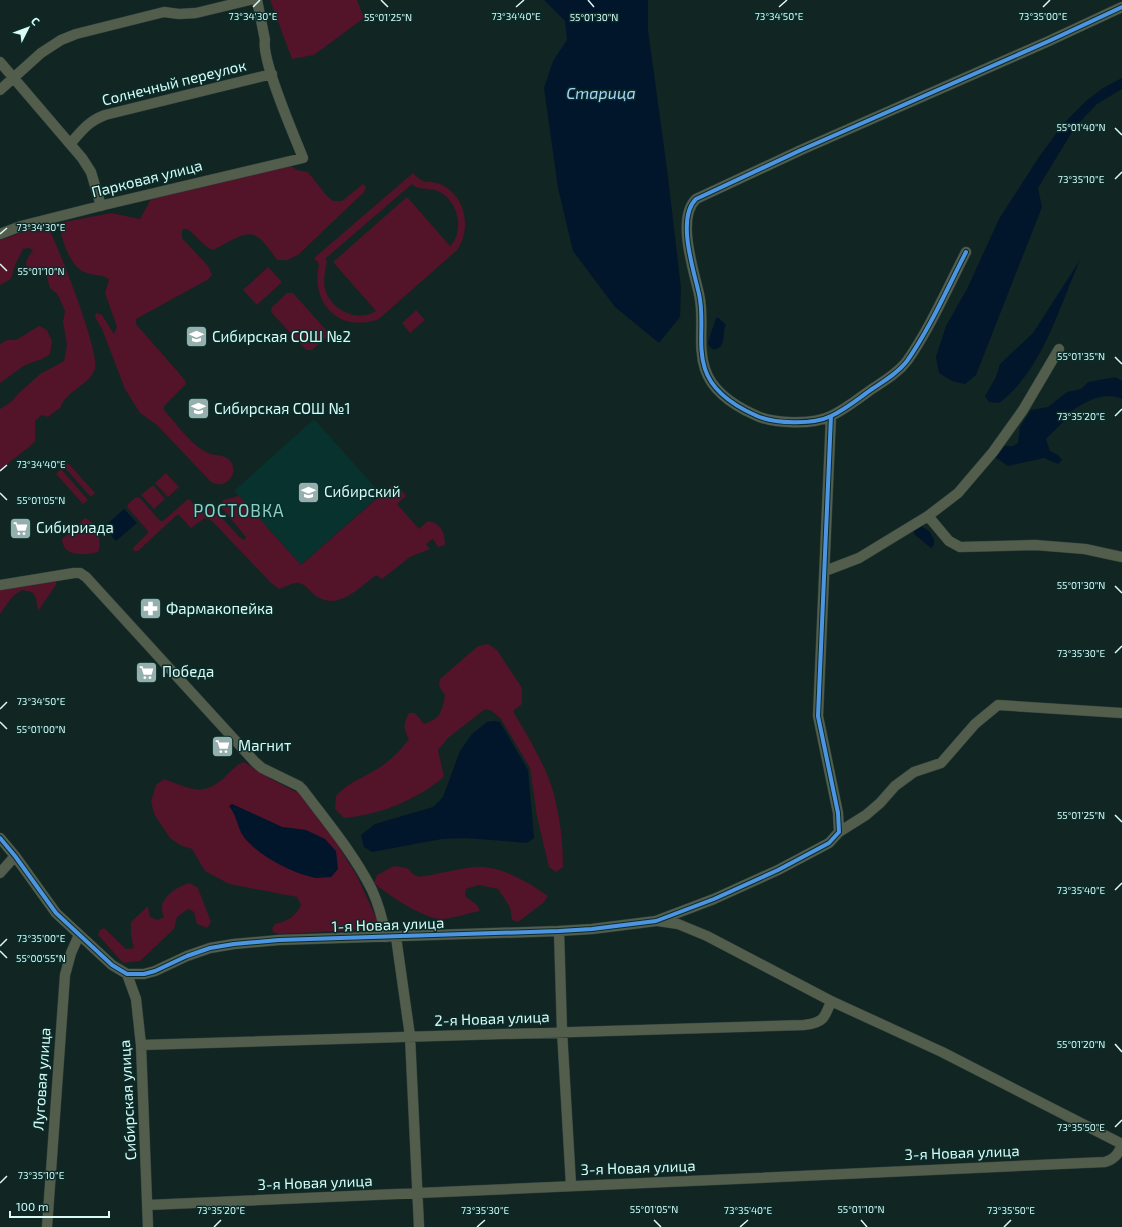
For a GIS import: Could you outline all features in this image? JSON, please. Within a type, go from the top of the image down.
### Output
[{"type":"street","points":[[0,90],[41,53],[61,40],[76,34],[164,12],[179,14],[196,13],[250,0]]},
{"type":"street","points":[[257,0],[265,40],[264,46],[272,74]]},
{"type":"street","points":[[966,252],[939,306],[906,362],[886,380],[831,416],[818,420],[788,422],[771,421],[747,412],[724,396],[710,380],[702,358],[700,296],[689,254],[687,224],[688,210],[691,204],[703,194],[751,172],[1050,41],[1122,7]]},
{"type":"street","points":[[0,62],[71,143],[91,172],[101,206]]},
{"type":"street","name":"Солнечный переулок","points":[[71,143],[84,127],[93,120],[105,115],[272,74]]},
{"type":"street","name":"Парковая улица","points":[[0,234],[21,226],[303,158],[272,74]]},
{"type":"street","points":[[825,571],[859,558],[928,516],[958,493],[993,452],[1024,410],[1059,349]]},
{"type":"street","points":[[831,416],[818,716],[838,813],[839,832]]},
{"type":"street","points":[[928,516],[949,541],[960,547],[1035,545],[1085,549],[1122,557]]},
{"type":"street","points":[[0,585],[74,573],[80,573],[86,577],[255,762],[303,790],[359,868],[372,890],[391,937],[410,1036],[419,1227]]},
{"type":"street","points":[[656,921],[714,899],[778,870],[829,843],[839,832],[880,804],[895,786],[914,772],[941,764],[975,724],[998,705],[1122,713]]},
{"type":"street","points":[[0,838],[16,856],[49,905],[112,965],[127,974]]},
{"type":"street","points":[[0,873],[16,856]]},
{"type":"street","points":[[656,921],[678,924],[707,936],[831,1001],[942,1052],[1122,1145]]},
{"type":"street","name":"1-я Новая улица","points":[[127,974],[144,974],[197,952],[234,944],[279,940],[559,931],[592,929],[656,921]]},
{"type":"street","points":[[559,931],[562,1031],[571,1185]]},
{"type":"street","name":"Луговая улица","points":[[47,1227],[65,975],[71,953],[79,935]]},
{"type":"street","name":"Сибирская улица","points":[[127,974],[136,999],[141,1045],[148,1227]]},
{"type":"street","name":"2-я Новая улица","points":[[141,1045],[371,1039],[410,1036],[475,1036],[562,1031],[815,1024],[822,1021],[831,1001]]},
{"type":"street","name":"3-я Новая улица","points":[[148,1205],[417,1195],[571,1185],[1106,1162],[1112,1160],[1117,1155],[1122,1145]]},
{"type":"shaded area","points":[[270,0],[357,0],[364,18],[314,55],[292,59]]},
{"type":"shaded area","points":[[286,163],[297,170],[308,172],[326,195],[333,201],[342,201],[363,184],[366,187],[364,192],[298,255],[287,260],[277,260],[262,240],[249,234],[242,235],[213,250],[206,246],[187,229],[182,230],[182,238],[208,266],[212,275],[207,280],[136,319],[136,324],[185,380],[186,384],[164,406],[164,410],[194,444],[209,453],[226,457],[233,465],[232,477],[223,484],[218,484],[211,482],[157,425],[140,413],[125,389],[102,329],[95,317],[96,313],[102,315],[114,334],[117,327],[105,293],[109,279],[104,276],[87,273],[76,266],[65,247],[60,227],[64,222],[111,213],[140,219],[151,199]]},
{"type":"shaded area","points":[[413,173],[420,180],[440,184],[449,189],[461,204],[464,213],[464,232],[462,242],[457,250],[379,319],[365,323],[351,322],[340,318],[331,312],[323,302],[319,291],[317,278],[319,264],[314,258]],"holes":[[[412,184],[440,192],[452,203],[458,219],[457,233],[454,242],[450,246],[407,197],[333,262],[376,311],[361,316],[353,315],[339,308],[328,296],[324,286],[327,261],[325,259]]]},
{"type":"shaded area","points":[[41,226],[48,227],[78,300],[95,359],[95,369],[88,380],[63,401],[61,407],[48,417],[42,415],[35,421],[35,442],[0,470],[0,409],[11,402],[40,374],[64,361],[67,345],[63,322],[65,311],[58,295],[50,288],[45,271],[41,268],[30,270],[26,265],[27,259],[33,250],[29,248],[23,249],[15,265],[11,279],[0,285],[0,240]]},
{"type":"shaded area","points":[[268,267],[282,282],[257,305],[243,290]]},
{"type":"shaded area","points":[[287,293],[293,293],[327,331],[327,337],[312,350],[306,350],[271,312],[272,307]]},
{"type":"shaded area","points":[[416,310],[425,320],[410,333],[402,323]]},
{"type":"shaded area","points":[[39,326],[47,330],[52,341],[50,354],[42,359],[25,365],[0,383],[0,344],[7,340],[16,340]]},
{"type":"shaded area","name":"Сибирский","points":[[314,419],[381,494],[301,565],[234,491]]},
{"type":"shaded area","points":[[68,463],[95,493],[91,497],[64,467]]},
{"type":"shaded area","points":[[61,469],[88,500],[83,504],[56,474]]},
{"type":"shaded area","points":[[166,473],[179,487],[168,497],[155,483]]},
{"type":"shaded area","points":[[153,485],[165,499],[154,509],[141,495]]},
{"type":"shaded area","points":[[391,486],[398,486],[406,496],[397,504],[419,529],[428,521],[439,526],[444,536],[445,545],[438,547],[433,539],[426,544],[430,549],[410,557],[382,579],[376,575],[348,596],[332,601],[324,600],[316,596],[304,585],[299,583],[279,589],[271,583],[212,521],[205,518],[191,528],[178,514],[138,551],[134,551],[133,548],[147,534],[148,531],[127,507],[128,504],[136,497],[140,498],[160,521],[163,521],[188,499],[198,509],[212,509],[235,533],[244,540],[246,537],[221,507],[223,500],[239,496],[301,565]]},
{"type":"shaded area","points":[[85,518],[93,523],[98,532],[100,543],[98,552],[76,554],[66,549],[63,545],[62,539]]},
{"type":"shaded area","points":[[56,581],[56,585],[38,611],[36,598],[32,592],[22,590],[13,596],[0,614],[0,589]]},
{"type":"shaded area","points":[[488,644],[497,650],[522,688],[522,704],[513,711],[541,760],[553,791],[562,839],[563,858],[563,867],[556,872],[549,867],[537,817],[530,768],[501,719],[492,711],[485,709],[448,738],[438,750],[444,777],[422,793],[397,805],[371,814],[344,818],[335,809],[336,796],[341,791],[386,763],[406,743],[409,739],[405,729],[405,723],[409,713],[415,713],[424,724],[434,720],[440,714],[445,695],[439,686],[440,679],[478,646]]},
{"type":"shaded area","points":[[244,762],[271,779],[302,795],[323,821],[357,876],[379,924],[377,929],[279,934],[273,932],[272,928],[275,924],[291,918],[299,909],[301,905],[297,897],[229,884],[205,871],[192,849],[180,845],[170,838],[154,814],[151,801],[156,785],[164,779],[190,788],[204,789],[219,782]],"holes":[[[231,804],[282,827],[306,830],[242,834]]]},
{"type":"shaded area","points":[[394,866],[407,868],[419,877],[460,869],[484,867],[504,872],[523,880],[548,896],[543,903],[518,922],[512,920],[510,907],[498,889],[479,885],[466,889],[465,896],[477,905],[480,911],[443,919],[435,918],[407,906],[374,883],[377,875]]},
{"type":"shaded area","points":[[190,883],[198,888],[211,922],[207,928],[197,924],[194,912],[188,909],[177,917],[174,929],[140,961],[123,963],[98,935],[100,930],[104,928],[126,949],[134,948],[131,936],[131,922],[148,906],[150,917],[158,920],[164,917],[162,908],[165,898],[177,888]]},
{"type":"water","name":"Старица","points":[[544,0],[648,0],[648,30],[667,169],[681,288],[680,317],[659,343],[615,307],[573,251],[558,188],[544,88],[553,61],[567,40],[565,21]]},
{"type":"water","points":[[1122,78],[1122,89],[1097,104],[1075,127],[1038,188],[1042,207],[976,375],[965,384],[952,381],[939,373],[936,357],[946,326],[967,289],[999,219],[1039,157],[1063,124],[1086,101],[1103,88]]},
{"type":"water","points":[[1080,260],[1048,338],[1027,374],[1014,390],[999,403],[989,402],[985,396],[996,377],[1000,364],[1033,333]]},
{"type":"water","points":[[716,318],[719,318],[726,325],[723,343],[714,350],[709,346],[708,342]]},
{"type":"water","points":[[1115,377],[1122,381],[1122,399],[1107,396],[1086,402],[1066,414],[1064,421],[1046,439],[1050,451],[1058,455],[1062,460],[1058,464],[1044,458],[1008,466],[995,457],[1004,446],[1013,446],[1018,443],[1020,427],[1031,410],[1048,407],[1067,392],[1081,389],[1088,382]]},
{"type":"water","points":[[124,509],[137,523],[116,541],[104,527]]},
{"type":"water","points":[[920,525],[930,532],[934,540],[934,545],[931,548],[914,534],[914,530]]},
{"type":"water","points":[[487,722],[500,722],[528,770],[534,838],[527,843],[466,838],[442,839],[372,852],[364,847],[361,835],[375,824],[433,807],[443,797],[460,751],[472,734]]},
{"type":"water","points":[[232,804],[282,827],[306,830],[325,839],[336,851],[338,869],[331,877],[316,878],[286,868],[265,856],[255,849],[242,834],[229,806]]},
{"type":"cycle path","points":[[966,252],[931,322],[907,361],[891,376],[847,407],[831,416],[804,422],[782,422],[763,418],[747,411],[725,397],[708,377],[703,360],[701,341],[701,303],[688,245],[687,231],[687,219],[690,208],[696,199],[801,150],[1049,41],[1122,7]]},
{"type":"cycle path","points":[[0,838],[15,856],[56,913],[112,965],[127,974],[144,974],[155,971],[187,956],[210,948],[234,944],[279,940],[559,931],[592,929],[656,921],[714,899],[778,870],[829,843],[839,832],[838,813],[818,716],[831,416]]},
{"type":"place","name":"Сибирская СОШ №2","points":[[196,337]]},
{"type":"place","name":"Сибирская СОШ №1","points":[[199,409]]},
{"type":"place","name":"Сибирский","points":[[308,492]]},
{"type":"place","name":"Сибириада","points":[[21,528]]},
{"type":"place","name":"Фармакопейка","points":[[151,609]]},
{"type":"place","name":"Победа","points":[[147,672]]},
{"type":"place","name":"Магнит","points":[[222,746]]},
{"type":"district","name":"РОСТОВКА","points":[[239,511]]}]
